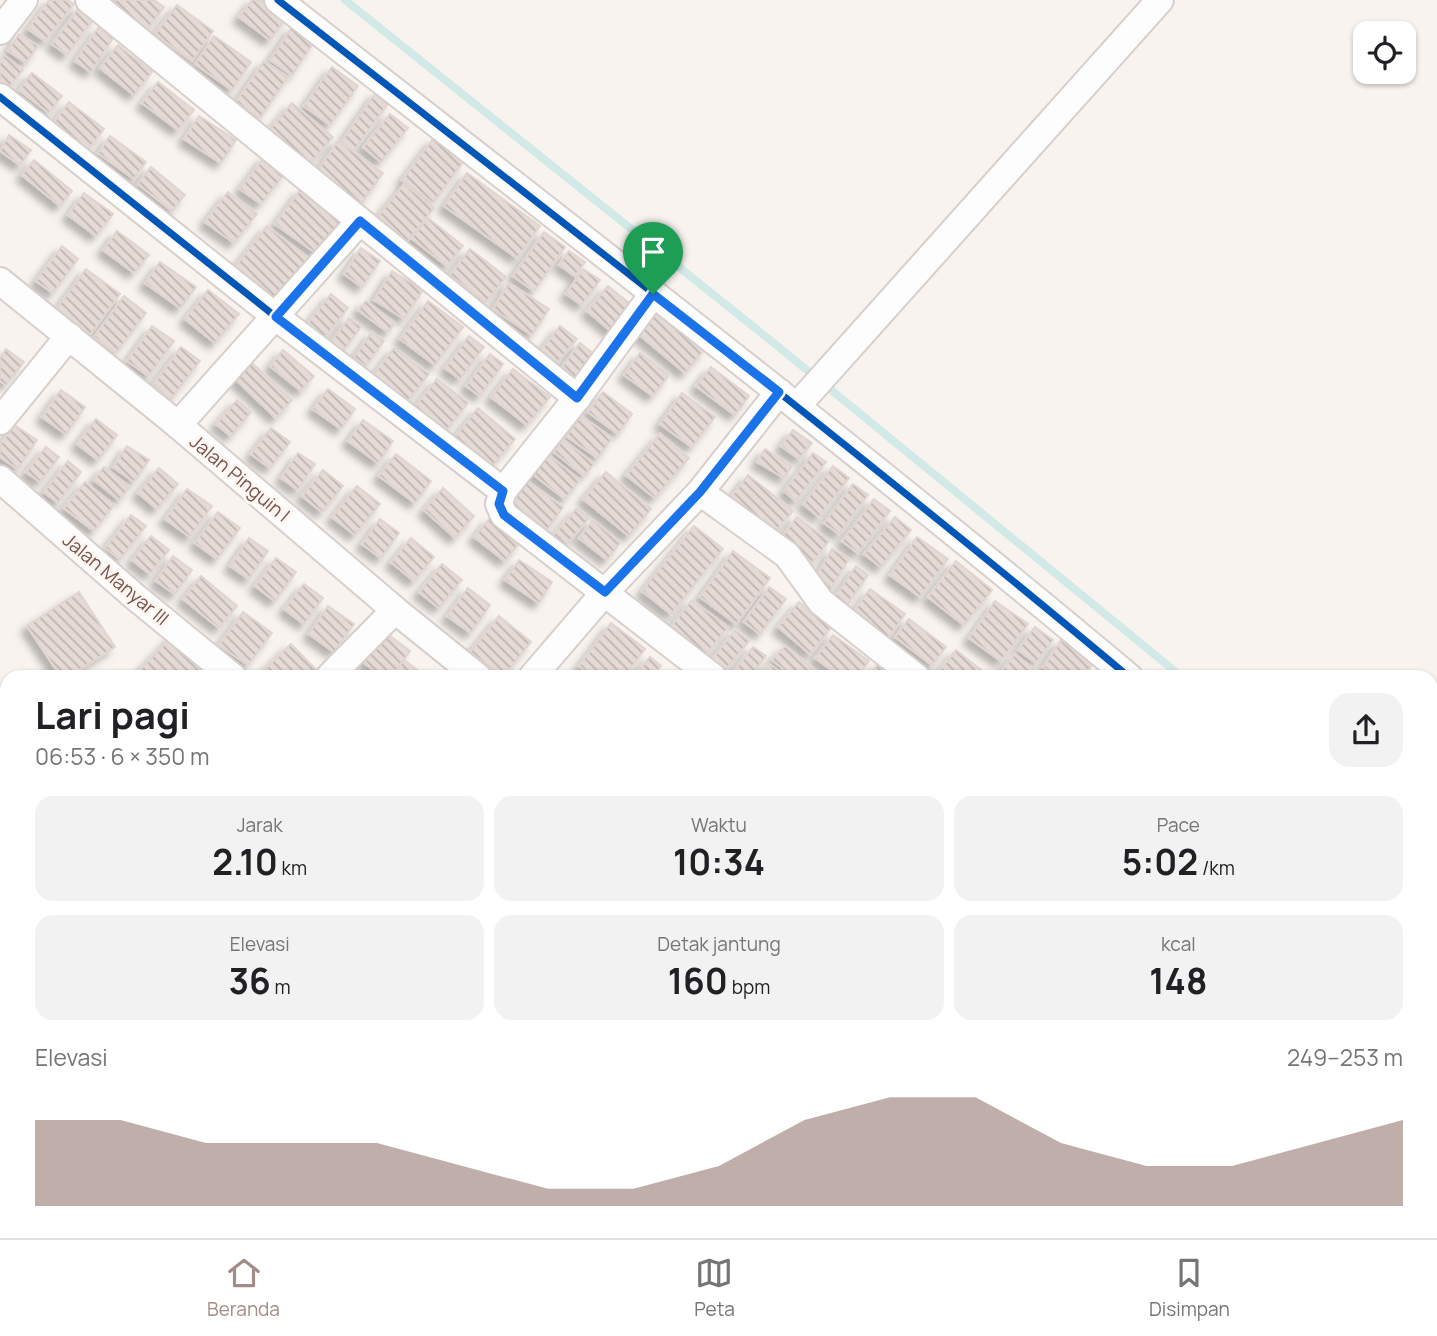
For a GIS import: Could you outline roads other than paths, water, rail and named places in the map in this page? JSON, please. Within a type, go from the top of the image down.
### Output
[{"type":"street","points":[[0,31],[24,0]]},
{"type":"street","points":[[89,0],[577,398]]},
{"type":"street","points":[[278,0],[788,399],[1008,575],[1121,670]]},
{"type":"street","points":[[539,670],[605,592],[1160,0]]},
{"type":"street","points":[[0,97],[276,317],[503,491]]},
{"type":"street","points":[[178,425],[360,221]]},
{"type":"street","name":"Jalan Pinguin I","points":[[0,281],[178,425],[469,670]]},
{"type":"street","points":[[653,294],[577,398],[503,491],[499,504],[504,515],[704,670]]},
{"type":"street","points":[[0,422],[69,336]]},
{"type":"street","name":"Jalan Manyar III","points":[[0,479],[134,596],[224,670]]},
{"type":"street","points":[[700,492],[787,555],[821,602],[907,670]]},
{"type":"street","points":[[336,670],[395,610]]},
{"type":"waterway","points":[[345,0],[775,344],[1173,670]]}]
